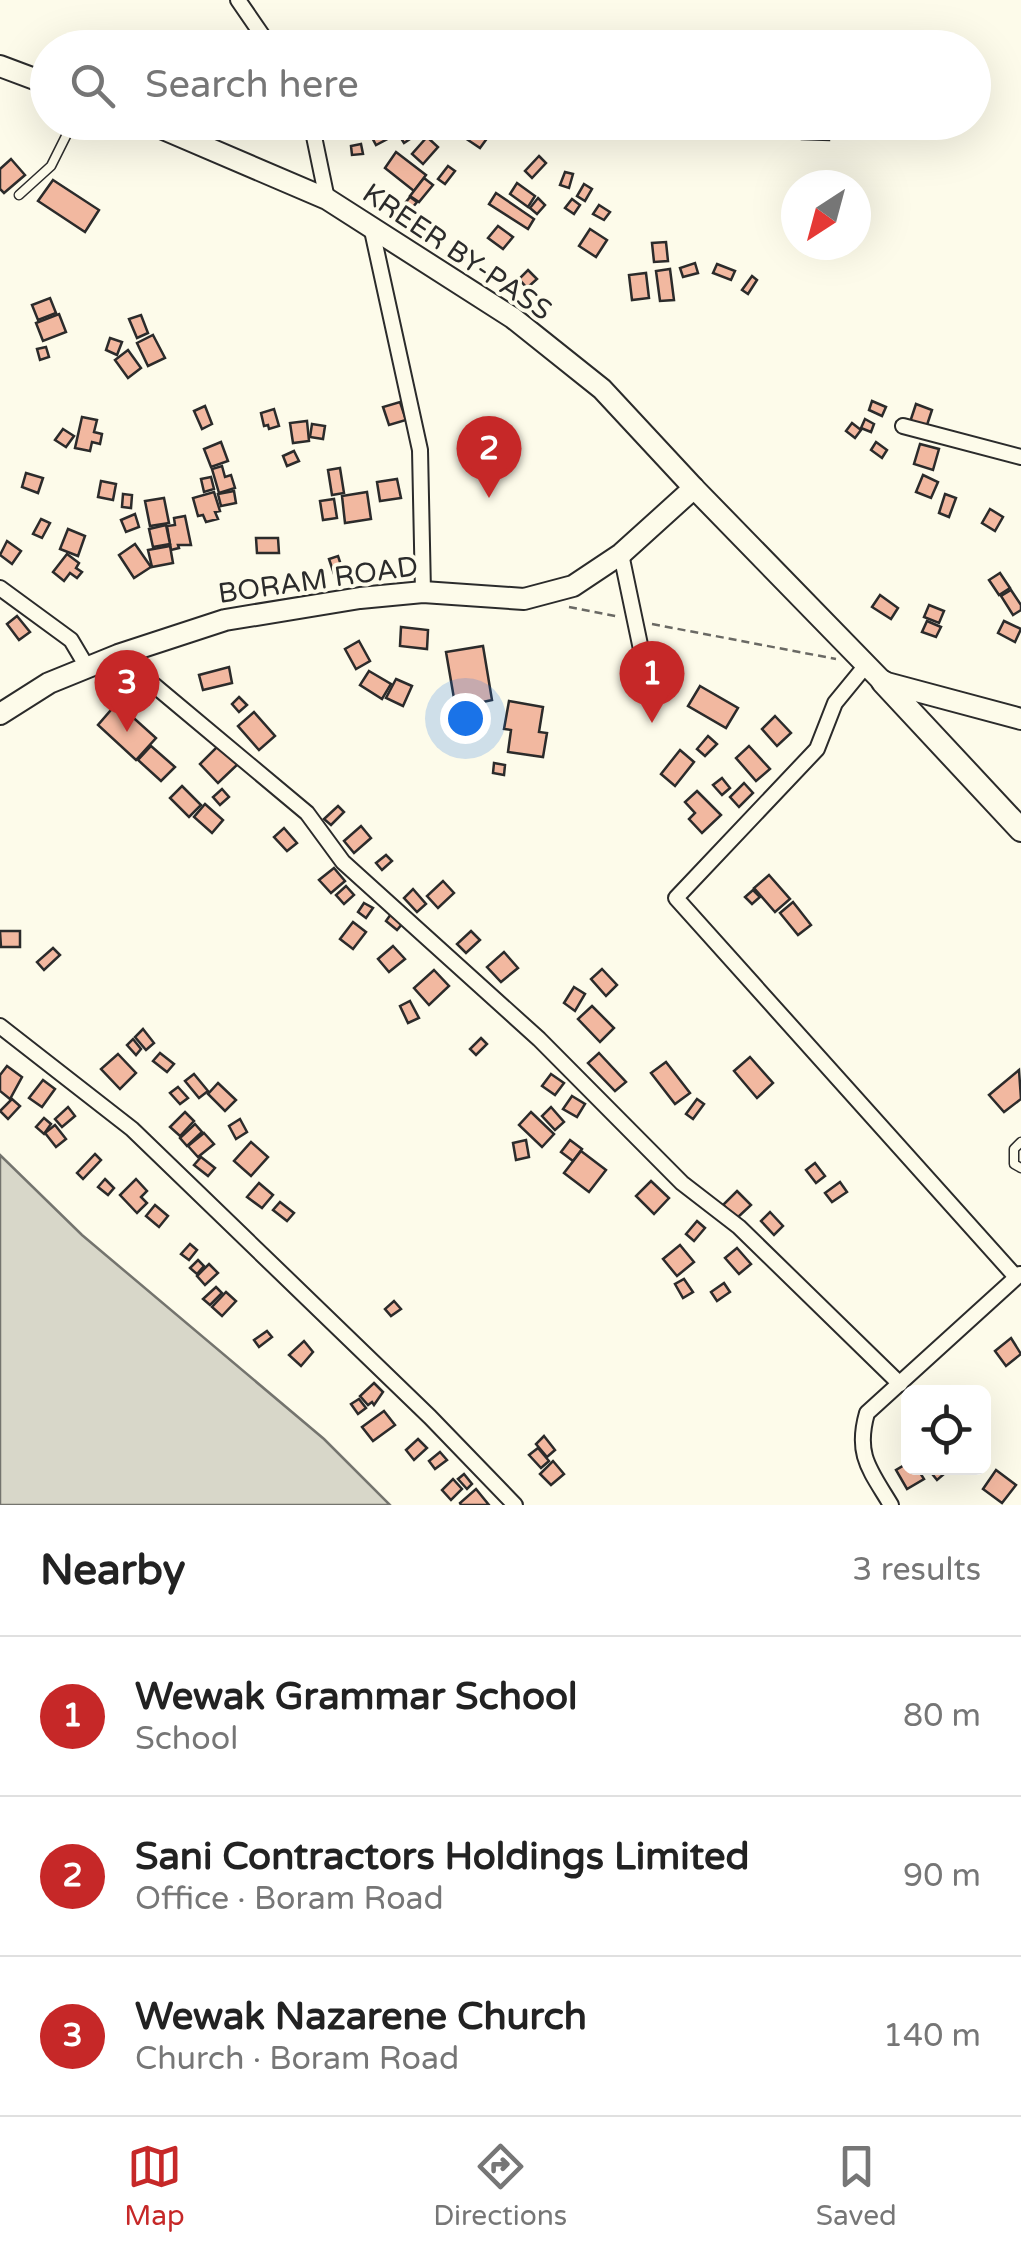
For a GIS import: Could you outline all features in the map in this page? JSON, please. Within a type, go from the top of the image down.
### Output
[{"type":"main road","points":[[0,66],[30,77]]},
{"type":"main road","name":"KREER BY-PASS","points":[[189,140],[327,199],[513,318],[602,389],[694,488]]},
{"type":"main road","points":[[694,488],[867,664],[1021,830]]},
{"type":"main road","name":"BORAM ROAD","points":[[0,714],[49,683],[86,667],[225,620],[360,598],[423,592],[524,598],[572,586],[621,554],[694,488]]},
{"type":"main road","points":[[884,682],[1021,718]]},
{"type":"street","points":[[238,0],[259,30]]},
{"type":"street","points":[[315,140],[327,199]]},
{"type":"street","points":[[371,226],[420,450],[423,592]]},
{"type":"street","points":[[902,426],[1021,458]]},
{"type":"street","points":[[621,554],[642,660]]},
{"type":"street","points":[[0,588],[71,640],[86,667]]},
{"type":"street","points":[[118,654],[307,813],[343,862],[539,1039],[682,1183],[739,1227],[900,1384]]},
{"type":"street","points":[[867,664],[835,703],[817,749],[676,898],[1018,1275],[867,1413],[861,1434],[863,1460],[891,1505]]},
{"type":"street","points":[[0,1026],[132,1129],[430,1417],[515,1505]]},
{"type":"lane","points":[[20,195],[51,166],[64,140]]},
{"type":"lane","points":[[1021,1142],[1014,1150],[1014,1164],[1021,1168]]},
{"type":"path","points":[[563,606],[621,618]]},
{"type":"path","points":[[640,622],[867,664]]},
{"type":"shaded area","points":[[0,1155],[82,1235],[324,1439],[390,1505],[0,1505]]},
{"type":"building","points":[[424,140],[438,147],[423,164],[412,154]]},
{"type":"building","points":[[468,140],[486,140],[480,148]]},
{"type":"building","points":[[361,144],[363,154],[352,155],[351,146]]},
{"type":"building","points":[[396,152],[426,175],[414,191],[385,168]]},
{"type":"building","points":[[539,156],[546,163],[532,178],[525,171]]},
{"type":"building","points":[[11,159],[25,175],[4,193],[0,189],[0,169]]},
{"type":"building","points":[[448,166],[455,171],[445,184],[438,179]]},
{"type":"building","points":[[565,172],[573,174],[569,188],[560,185]]},
{"type":"building","points":[[424,178],[433,185],[419,202],[410,196]]},
{"type":"building","points":[[53,180],[99,210],[85,232],[38,201]]},
{"type":"building","points":[[517,183],[535,196],[528,207],[510,194]]},
{"type":"building","points":[[584,184],[592,189],[585,201],[577,196]]},
{"type":"building","points":[[496,193],[534,219],[528,229],[489,204]]},
{"type":"building","points":[[410,197],[417,202],[409,212],[402,207]]},
{"type":"building","points":[[538,198],[545,205],[537,214],[530,208]]},
{"type":"building","points":[[572,199],[580,205],[574,214],[565,208]]},
{"type":"building","points":[[599,205],[610,212],[604,220],[593,214]]},
{"type":"building","points":[[498,226],[513,237],[503,249],[488,238]]},
{"type":"building","points":[[590,229],[607,240],[596,257],[579,246]]},
{"type":"building","points":[[666,242],[668,261],[654,262],[652,243]]},
{"type":"building","points":[[695,263],[698,273],[683,277],[680,268]]},
{"type":"building","points":[[717,264],[735,271],[731,280],[713,273]]},
{"type":"building","points":[[670,269],[674,300],[660,301],[656,271]]},
{"type":"building","points":[[528,270],[537,279],[527,288],[519,279]]},
{"type":"building","points":[[646,273],[649,298],[632,300],[629,275]]},
{"type":"building","points":[[752,276],[757,280],[748,294],[742,290]]},
{"type":"building","points":[[50,298],[56,313],[38,320],[32,305]]},
{"type":"building","points":[[59,314],[66,332],[43,341],[36,323]]},
{"type":"building","points":[[141,315],[148,333],[137,338],[129,319]]},
{"type":"building","points":[[153,335],[165,358],[148,366],[137,343]]},
{"type":"building","points":[[110,338],[122,342],[117,355],[106,350]]},
{"type":"building","points":[[46,347],[49,357],[40,360],[37,349]]},
{"type":"building","points":[[128,350],[141,368],[128,378],[115,360]]},
{"type":"building","points":[[872,401],[886,407],[882,416],[869,410]]},
{"type":"building","points":[[400,402],[406,420],[389,425],[383,407]]},
{"type":"building","points":[[916,404],[932,410],[926,428],[910,422]]},
{"type":"building","points":[[205,406],[212,424],[202,429],[194,411]]},
{"type":"building","points":[[274,409],[279,426],[269,429],[264,426],[261,413]]},
{"type":"building","points":[[82,417],[97,420],[94,432],[102,434],[100,444],[92,442],[90,451],[75,448]]},
{"type":"building","points":[[865,419],[874,424],[871,432],[861,428]]},
{"type":"building","points":[[307,421],[309,441],[293,443],[290,423]]},
{"type":"building","points":[[852,423],[861,430],[855,438],[846,431]]},
{"type":"building","points":[[312,424],[325,426],[323,439],[310,437]]},
{"type":"building","points":[[63,429],[74,436],[66,447],[55,440]]},
{"type":"building","points":[[221,442],[228,461],[211,467],[204,449]]},
{"type":"building","points":[[876,442],[887,450],[882,458],[871,450]]},
{"type":"building","points":[[920,444],[939,449],[933,470],[914,464]]},
{"type":"building","points":[[294,451],[299,461],[287,466],[283,456]]},
{"type":"building","points":[[222,466],[225,477],[231,475],[235,488],[219,493],[212,469]]},
{"type":"building","points":[[340,468],[344,493],[332,495],[328,470]]},
{"type":"building","points":[[26,473],[43,478],[38,493],[22,487]]},
{"type":"building","points":[[923,475],[938,482],[931,498],[916,492]]},
{"type":"building","points":[[211,477],[214,489],[204,492],[201,479]]},
{"type":"building","points":[[397,479],[401,498],[380,501],[377,482]]},
{"type":"building","points":[[101,481],[116,484],[113,500],[98,497]]},
{"type":"building","points":[[234,491],[236,503],[221,506],[218,494]]},
{"type":"building","points":[[214,492],[220,511],[215,512],[218,519],[206,522],[203,515],[198,516],[193,498]]},
{"type":"building","points":[[367,492],[371,519],[345,523],[342,496]]},
{"type":"building","points":[[123,494],[132,495],[131,508],[122,507]]},
{"type":"building","points":[[945,494],[956,498],[949,517],[939,513]]},
{"type":"building","points":[[164,498],[169,523],[150,526],[145,501]]},
{"type":"building","points":[[334,499],[337,518],[323,520],[320,501]]},
{"type":"building","points":[[990,509],[1003,517],[995,531],[982,523]]},
{"type":"building","points":[[135,514],[139,527],[126,532],[121,520]]},
{"type":"building","points":[[185,516],[191,545],[178,545],[179,548],[171,550],[167,526],[175,525],[174,518]]},
{"type":"building","points":[[41,519],[50,523],[42,538],[33,534]]},
{"type":"building","points":[[166,525],[170,544],[153,547],[149,529]]},
{"type":"building","points":[[68,529],[85,536],[78,556],[60,549]]},
{"type":"building","points":[[256,538],[278,538],[279,553],[257,553]]},
{"type":"building","points":[[7,541],[21,551],[12,564],[0,555]]},
{"type":"building","points":[[135,544],[151,567],[134,578],[119,555]]},
{"type":"building","points":[[170,546],[173,563],[152,567],[148,550]]},
{"type":"building","points":[[67,554],[79,563],[76,568],[82,572],[77,578],[70,573],[64,581],[53,572]]},
{"type":"building","points":[[338,556],[344,574],[335,577],[329,559]]},
{"type":"building","points":[[1000,573],[1010,588],[999,595],[989,580]]},
{"type":"building","points":[[1011,590],[1021,605],[1021,610],[1013,615],[1001,596]]},
{"type":"building","points":[[880,595],[898,608],[891,619],[872,607]]},
{"type":"building","points":[[929,605],[944,611],[939,623],[924,617]]},
{"type":"building","points":[[17,616],[30,632],[19,640],[7,624]]},
{"type":"building","points":[[927,621],[941,627],[936,637],[922,632]]},
{"type":"building","points":[[1004,621],[1021,629],[1015,642],[998,633]]},
{"type":"building","points":[[401,627],[428,630],[427,649],[400,646]]},
{"type":"building","points":[[359,641],[370,661],[356,669],[345,649]]},
{"type":"building","points":[[483,646],[492,700],[483,702],[485,713],[462,716],[461,710],[456,710],[446,652]]},
{"type":"building","points":[[229,667],[232,683],[203,690],[199,675]]},
{"type":"building","points":[[369,671],[391,684],[382,699],[360,685]]},
{"type":"building","points":[[396,679],[412,686],[403,706],[386,698]]},
{"type":"building","points":[[700,686],[738,708],[726,728],[688,706]]},
{"type":"building","points":[[239,697],[247,705],[239,712],[232,704]]},
{"type":"building","points":[[509,701],[543,707],[539,732],[547,733],[543,757],[508,752],[511,730],[504,729]]},
{"type":"building","points":[[117,703],[156,738],[136,760],[98,725]]},
{"type":"building","points":[[254,712],[275,736],[259,750],[238,726]]},
{"type":"building","points":[[775,716],[791,733],[777,746],[762,729]]},
{"type":"building","points":[[708,736],[717,744],[705,756],[697,749]]},
{"type":"building","points":[[219,745],[238,764],[218,783],[200,764]]},
{"type":"building","points":[[151,746],[175,767],[161,781],[138,760]]},
{"type":"building","points":[[749,746],[770,769],[756,781],[736,758]]},
{"type":"building","points":[[680,750],[694,762],[675,786],[661,774]]},
{"type":"building","points":[[494,763],[505,765],[504,775],[493,773]]},
{"type":"building","points":[[722,778],[730,788],[722,795],[713,785]]},
{"type":"building","points":[[744,783],[753,793],[739,807],[730,797]]},
{"type":"building","points":[[182,786],[201,805],[189,817],[170,798]]},
{"type":"building","points":[[222,789],[229,797],[220,805],[213,797]]},
{"type":"building","points":[[697,791],[721,815],[702,833],[689,819],[695,813],[685,802]]},
{"type":"building","points":[[205,804],[223,820],[212,833],[194,817]]},
{"type":"building","points":[[338,806],[344,812],[331,825],[324,819]]},
{"type":"building","points":[[361,826],[371,838],[354,853],[344,841]]},
{"type":"building","points":[[284,828],[297,843],[287,851],[274,837]]},
{"type":"building","points":[[386,855],[392,861],[382,870],[376,863]]},
{"type":"building","points":[[334,868],[345,881],[331,893],[319,880]]},
{"type":"building","points":[[769,875],[790,899],[775,912],[754,888]]},
{"type":"building","points":[[443,881],[454,893],[438,908],[427,896]]},
{"type":"building","points":[[346,886],[354,895],[344,904],[336,895]]},
{"type":"building","points":[[413,889],[426,904],[417,912],[404,898]]},
{"type":"building","points":[[753,890],[760,897],[752,904],[745,897]]},
{"type":"building","points":[[793,902],[811,925],[798,935],[780,913]]},
{"type":"building","points":[[364,903],[373,908],[366,918],[358,912]]},
{"type":"building","points":[[391,914],[403,923],[397,930],[386,921]]},
{"type":"building","points":[[353,922],[366,932],[353,949],[340,939]]},
{"type":"building","points":[[0,931],[20,931],[20,947],[1,947]]},
{"type":"building","points":[[471,931],[480,940],[466,953],[457,944]]},
{"type":"building","points":[[393,946],[405,959],[389,972],[378,959]]},
{"type":"building","points":[[53,948],[60,955],[44,970],[37,962]]},
{"type":"building","points":[[504,952],[518,968],[501,982],[487,967]]},
{"type":"building","points":[[602,969],[617,985],[606,996],[591,979]]},
{"type":"building","points":[[434,970],[449,986],[429,1005],[414,988]]},
{"type":"building","points":[[574,987],[585,994],[575,1011],[564,1003]]},
{"type":"building","points":[[410,1001],[419,1018],[408,1023],[400,1006]]},
{"type":"building","points":[[592,1006],[614,1028],[600,1042],[578,1019]]},
{"type":"building","points":[[143,1029],[154,1043],[146,1050],[135,1037]]},
{"type":"building","points":[[481,1038],[487,1044],[476,1055],[470,1049]]},
{"type":"building","points":[[133,1039],[141,1049],[136,1055],[127,1045]]},
{"type":"building","points":[[160,1053],[174,1064],[167,1072],[153,1061]]},
{"type":"building","points":[[599,1053],[626,1082],[615,1091],[588,1063]]},
{"type":"building","points":[[118,1054],[136,1073],[120,1089],[101,1069]]},
{"type":"building","points":[[750,1057],[773,1083],[757,1098],[734,1071]]},
{"type":"building","points":[[666,1062],[690,1093],[675,1104],[651,1073]]},
{"type":"building","points":[[7,1066],[22,1077],[10,1099],[0,1091],[0,1075]]},
{"type":"building","points":[[1019,1070],[1021,1099],[1004,1112],[989,1095]]},
{"type":"building","points":[[194,1074],[208,1091],[199,1098],[185,1081]]},
{"type":"building","points":[[551,1074],[564,1083],[555,1095],[542,1086]]},
{"type":"building","points":[[43,1080],[55,1089],[42,1107],[29,1098]]},
{"type":"building","points":[[218,1083],[236,1100],[225,1111],[208,1094]]},
{"type":"building","points":[[178,1087],[188,1098],[180,1104],[170,1093]]},
{"type":"building","points":[[572,1096],[585,1104],[577,1117],[563,1109]]},
{"type":"building","points":[[12,1099],[20,1106],[8,1119],[0,1111]]},
{"type":"building","points":[[697,1099],[704,1104],[693,1119],[686,1114]]},
{"type":"building","points":[[68,1107],[75,1116],[62,1127],[55,1119]]},
{"type":"building","points":[[551,1107],[564,1122],[555,1130],[542,1116]]},
{"type":"building","points":[[185,1112],[194,1121],[180,1136],[170,1127]]},
{"type":"building","points":[[531,1112],[554,1134],[542,1147],[519,1125]]},
{"type":"building","points":[[44,1118],[51,1124],[44,1134],[36,1127]]},
{"type":"building","points":[[240,1119],[247,1132],[236,1139],[229,1126]]},
{"type":"building","points":[[195,1124],[202,1132],[187,1146],[180,1138]]},
{"type":"building","points":[[55,1125],[66,1139],[56,1147],[45,1133]]},
{"type":"building","points":[[204,1133],[214,1144],[198,1157],[188,1146]]},
{"type":"building","points":[[526,1140],[529,1157],[516,1160],[513,1143]]},
{"type":"building","points":[[570,1140],[582,1149],[573,1161],[561,1152]]},
{"type":"building","points":[[251,1142],[268,1157],[251,1176],[234,1161]]},
{"type":"building","points":[[581,1151],[606,1170],[589,1192],[564,1173]]},
{"type":"building","points":[[95,1154],[101,1160],[83,1179],[77,1173]]},
{"type":"building","points":[[201,1157],[215,1168],[208,1176],[194,1165]]},
{"type":"building","points":[[815,1163],[825,1176],[816,1183],[806,1170]]},
{"type":"building","points":[[105,1179],[114,1188],[108,1195],[98,1187]]},
{"type":"building","points":[[136,1179],[147,1191],[141,1197],[147,1203],[137,1213],[120,1195]]},
{"type":"building","points":[[651,1181],[669,1198],[654,1214],[636,1196]]},
{"type":"building","points":[[840,1182],[847,1192],[832,1202],[825,1193]]},
{"type":"building","points":[[259,1183],[273,1195],[262,1208],[247,1197]]},
{"type":"building","points":[[737,1191],[751,1205],[737,1218],[723,1205]]},
{"type":"building","points":[[280,1202],[294,1213],[287,1221],[273,1210]]},
{"type":"building","points":[[155,1205],[168,1216],[159,1227],[146,1216]]},
{"type":"building","points":[[770,1212],[783,1226],[774,1235],[761,1221]]},
{"type":"building","points":[[697,1221],[705,1228],[694,1241],[686,1234]]},
{"type":"building","points":[[190,1244],[197,1250],[189,1260],[181,1254]]},
{"type":"building","points":[[680,1245],[694,1262],[677,1276],[663,1259]]},
{"type":"building","points":[[737,1248],[751,1264],[739,1274],[725,1258]]},
{"type":"building","points":[[198,1260],[204,1266],[197,1274],[190,1268]]},
{"type":"building","points":[[209,1264],[218,1273],[205,1285],[197,1276]]},
{"type":"building","points":[[684,1279],[693,1292],[683,1298],[675,1284]]},
{"type":"building","points":[[724,1283],[730,1292],[717,1301],[711,1292]]},
{"type":"building","points":[[216,1287],[222,1293],[210,1305],[203,1299]]},
{"type":"building","points":[[226,1292],[236,1301],[222,1316],[212,1307]]},
{"type":"building","points":[[394,1301],[401,1309],[391,1316],[385,1309]]},
{"type":"building","points":[[267,1331],[272,1337],[259,1347],[254,1340]]},
{"type":"building","points":[[1011,1338],[1021,1354],[1006,1366],[995,1351]]},
{"type":"building","points":[[304,1341],[313,1352],[301,1366],[289,1355]]},
{"type":"building","points":[[374,1383],[383,1392],[374,1405],[368,1405],[360,1396]]},
{"type":"building","points":[[359,1399],[366,1408],[358,1414],[351,1404]]},
{"type":"building","points":[[384,1411],[395,1425],[373,1441],[362,1427]]},
{"type":"building","points":[[544,1436],[555,1450],[547,1457],[536,1444]]},
{"type":"building","points":[[418,1439],[427,1448],[414,1460],[406,1450]]},
{"type":"building","points":[[538,1448],[549,1461],[541,1468],[529,1455]]},
{"type":"building","points":[[440,1452],[447,1460],[435,1469],[429,1461]]},
{"type":"building","points":[[553,1461],[564,1474],[551,1485],[540,1474]]},
{"type":"building","points":[[901,1467],[901,1475],[921,1475],[924,1479],[907,1489],[896,1470]]},
{"type":"building","points":[[996,1470],[1016,1485],[1002,1503],[983,1489]]},
{"type":"building","points":[[464,1474],[472,1484],[467,1489],[458,1479]]},
{"type":"building","points":[[453,1479],[462,1489],[451,1500],[442,1490]]},
{"type":"building","points":[[476,1489],[489,1505],[461,1505],[460,1503]]},
{"type":"place","name":"Sani Contractors Holdings Limited","points":[[489,498]]},
{"type":"place","name":"Wewak Grammar School","points":[[652,723]]},
{"type":"place","name":"Wewak Nazarene Church","points":[[127,732]]}]
